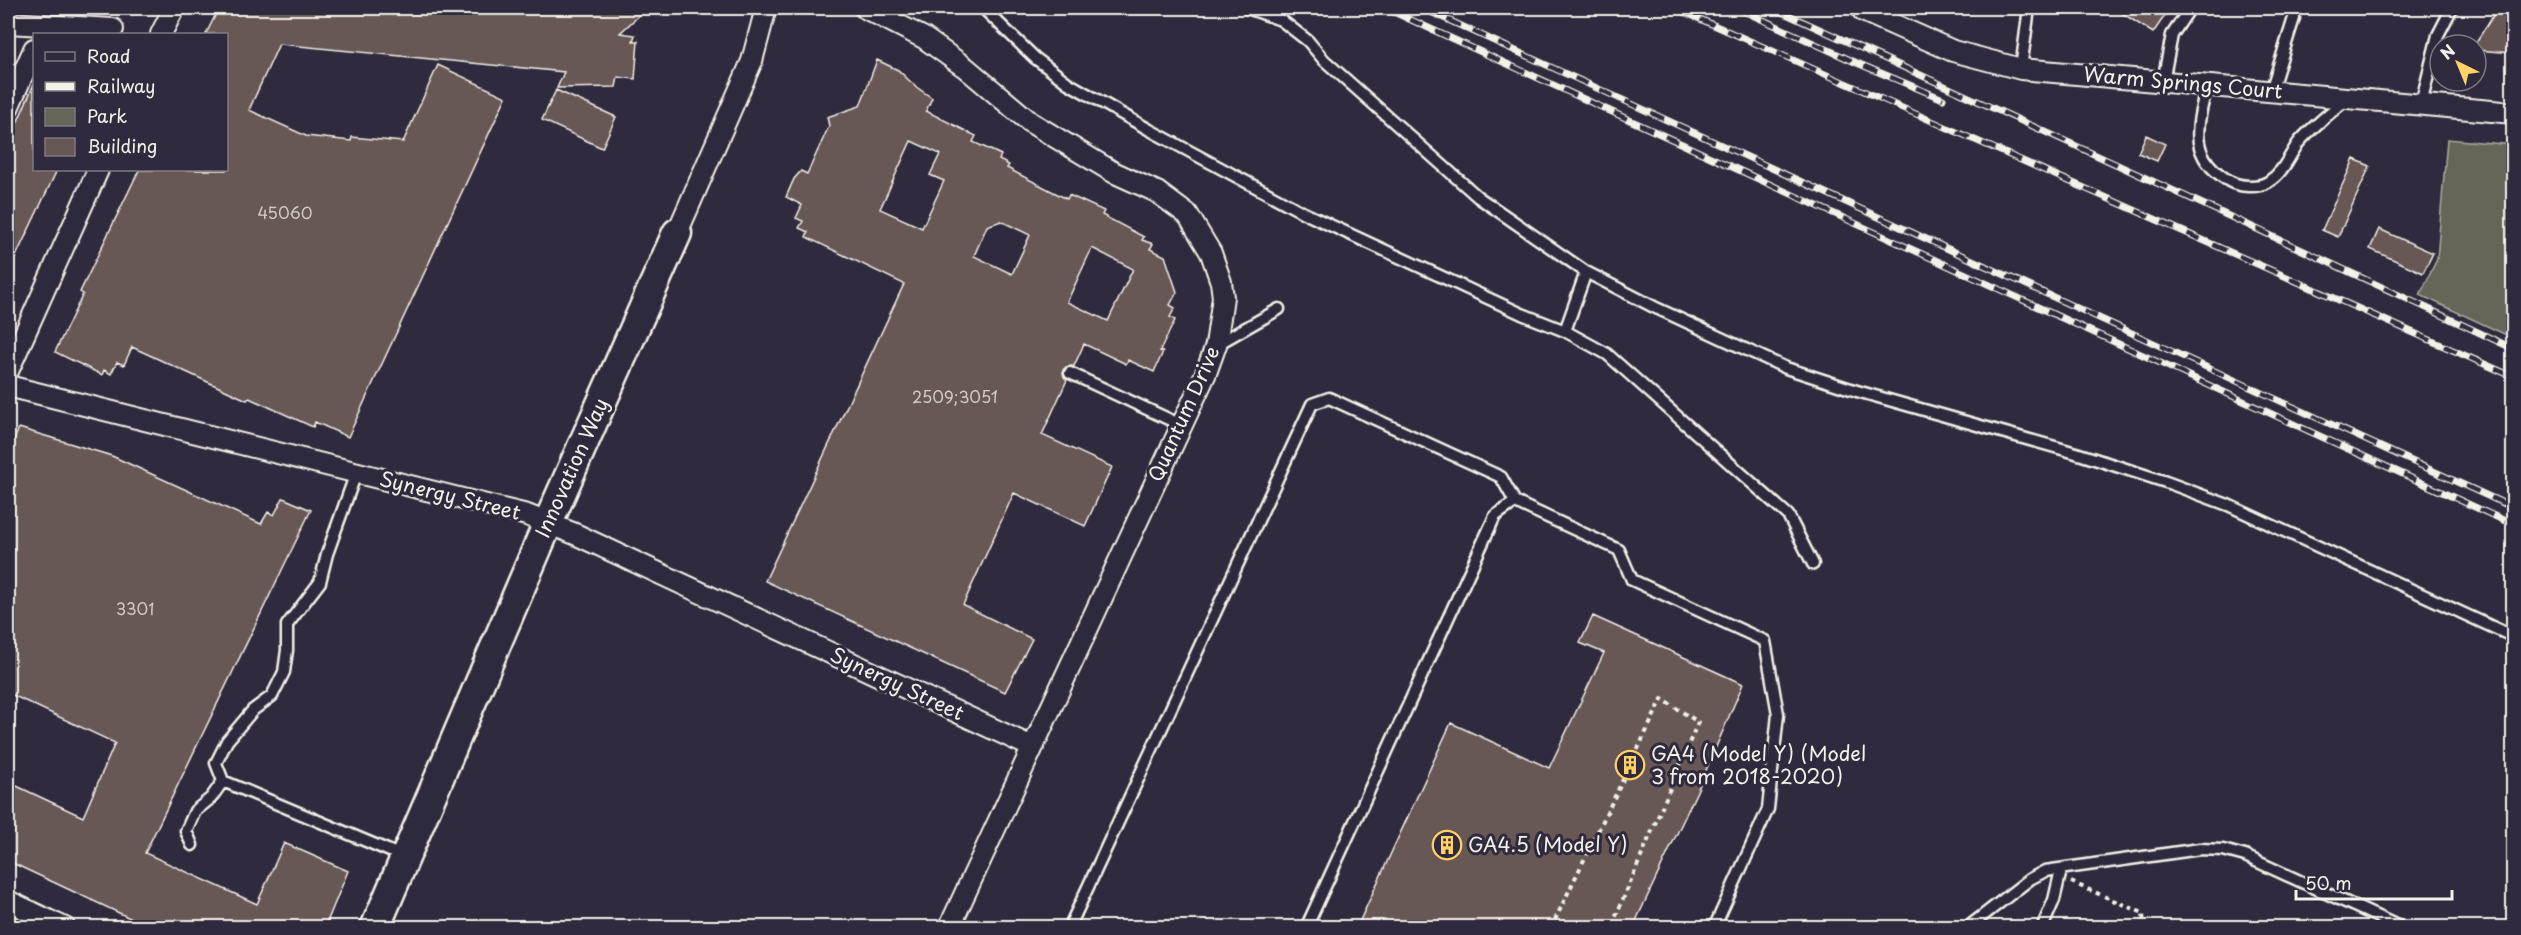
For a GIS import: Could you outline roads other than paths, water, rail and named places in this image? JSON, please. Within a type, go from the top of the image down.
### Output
[{"type":"street","points":[[162,33],[174,8]]},
{"type":"street","name":"Innovation Way","points":[[375,927],[548,523],[752,61],[766,8]]},
{"type":"street","name":"Quantum Drive","points":[[865,8],[924,38],[966,68],[1030,122],[1113,172],[1157,192],[1188,215],[1211,253],[1221,282],[1222,313],[1216,345],[949,927]]},
{"type":"street","name":"Warm Springs Court","points":[[1859,9],[1953,51],[2021,69],[2514,113]]},
{"type":"street","points":[[8,23],[43,30],[113,29]]},
{"type":"street","points":[[8,108],[33,51]]},
{"type":"street","points":[[8,371],[98,171]]},
{"type":"street","name":"Synergy Street","points":[[8,386],[527,515],[1032,747]]},
{"type":"street","points":[[8,901],[65,927]]},
{"type":"lane","points":[[983,8],[1035,58],[1068,83],[1148,129],[1304,213],[1522,314],[1565,331],[1607,354],[1788,515],[1813,564]]},
{"type":"lane","points":[[1247,8],[1281,20],[1308,41],[1324,60],[1478,197],[1586,272],[1654,308],[1786,368],[1857,391],[2076,453],[2228,505],[2514,637]]},
{"type":"lane","points":[[2021,69],[2029,8]]},
{"type":"lane","points":[[2163,81],[2172,35],[2190,8]]},
{"type":"lane","points":[[2421,104],[2438,35],[2452,8]]},
{"type":"lane","points":[[2271,91],[2294,18]]},
{"type":"lane","points":[[2207,85],[2198,124],[2200,152],[2213,171],[2238,187],[2267,183],[2285,166],[2298,143],[2349,97]]},
{"type":"lane","points":[[1565,331],[1586,272]]},
{"type":"lane","points":[[1216,345],[1279,309]]},
{"type":"lane","points":[[1071,373],[1181,425]]},
{"type":"lane","points":[[1069,927],[1312,404],[1329,398],[1501,477],[1515,502],[1619,550],[1632,580],[1765,641],[1778,714],[1768,808],[1714,927]]},
{"type":"lane","points":[[356,473],[327,554],[320,582],[287,625],[284,672],[272,696],[253,710],[227,741],[216,763],[223,782],[405,857]]},
{"type":"lane","points":[[1306,927],[1495,516],[1515,502]]},
{"type":"lane","points":[[192,845],[186,831],[195,811],[211,798],[223,782]]},
{"type":"lane","points":[[1967,927],[2030,879],[2045,871],[2184,851],[2223,850],[2245,856],[2402,927]]},
{"type":"lane","points":[[2042,927],[2054,900],[2061,870]]},
{"type":"railway","points":[[1385,8],[2514,525]]},
{"type":"railway","points":[[1422,8],[2514,508]]},
{"type":"railway","points":[[1675,8],[2514,377]]},
{"type":"railway","points":[[1737,8],[1857,63],[1943,99]]},
{"type":"railway","points":[[1773,8],[2514,349]]},
{"type":"place","name":"GA4 (Model Y) (Model 3 from 2018-2020)","points":[[1630,765]]},
{"type":"place","name":"GA4.5 (Model Y)","points":[[1447,845]]}]
